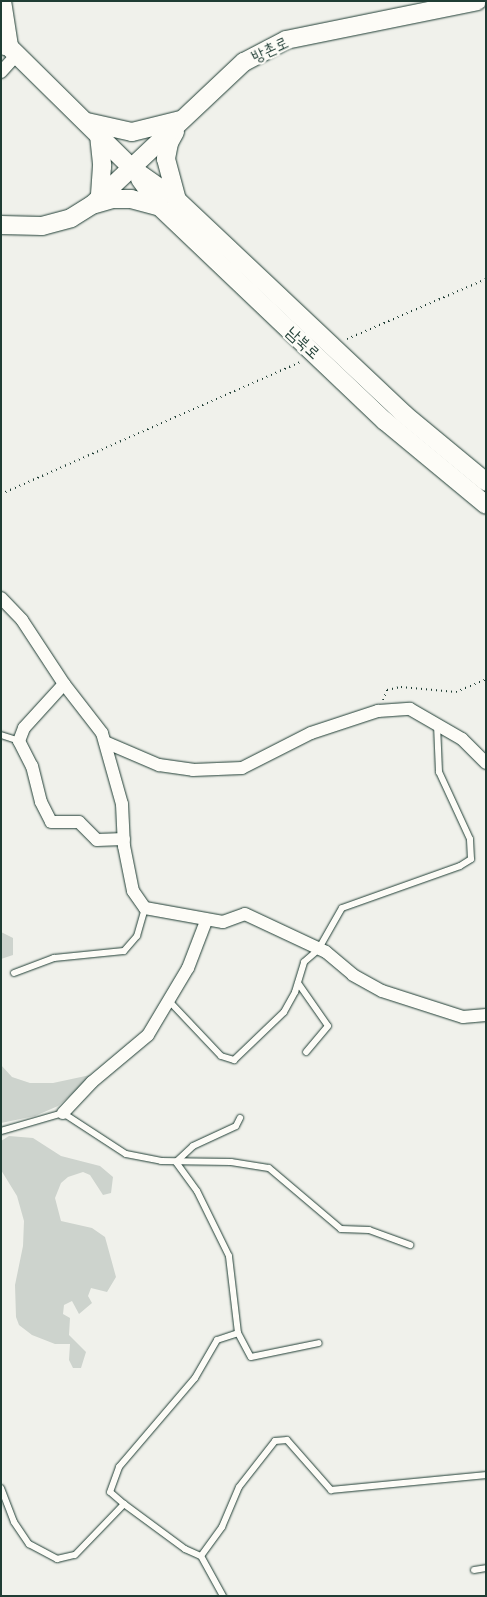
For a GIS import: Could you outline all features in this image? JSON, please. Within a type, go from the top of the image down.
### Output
[{"type":"main road","points":[[2,1],[7,46]]},
{"type":"main road","name":"방촌로","points":[[96,202],[244,62],[286,40],[477,1]]},
{"type":"main road","name":"남북로","points":[[7,46],[133,168],[176,200],[405,415],[486,482]]},
{"type":"main road","points":[[96,202],[102,166],[93,128],[132,132],[184,119]]},
{"type":"main road","points":[[176,200],[166,159],[169,143],[184,119]]},
{"type":"main road","name":"남북로","points":[[133,168],[160,207],[385,421],[486,505]]},
{"type":"main road","points":[[1,225],[42,226],[71,218],[96,202],[112,199],[131,199],[160,207]]},
{"type":"street","points":[[1,72],[7,46]]},
{"type":"street","points":[[1,598],[22,620],[64,684],[102,732],[122,804],[124,838],[133,891],[145,908],[190,914],[206,921],[222,922],[244,914],[318,950],[326,952],[353,975],[382,991],[463,1017],[486,1015]]},
{"type":"street","points":[[64,684],[24,728],[19,740],[32,766],[40,802],[51,822],[79,822],[97,840],[124,838]]},
{"type":"street","points":[[106,742],[159,765],[193,770],[242,768],[311,733],[378,711],[410,708],[437,722],[462,739],[486,763]]},
{"type":"street","points":[[63,1113],[92,1082],[148,1035],[170,1002],[188,968],[206,921]]},
{"type":"lane","points":[[170,1002],[221,1056],[234,1060],[284,1012],[298,983],[304,962],[318,950],[342,908],[460,866],[471,859],[470,839],[439,772],[437,722]]},
{"type":"lane","points":[[1,735],[19,740]]},
{"type":"lane","points":[[14,973],[54,958],[124,951],[137,936],[145,908]]},
{"type":"lane","points":[[298,983],[328,1026],[306,1052]]},
{"type":"lane","points":[[1,1131],[63,1113],[126,1154],[176,1162],[231,1162],[269,1168],[341,1229],[369,1230],[410,1245]]},
{"type":"lane","points":[[176,1162],[193,1146],[236,1126],[240,1118]]},
{"type":"lane","points":[[176,1162],[197,1191],[229,1256],[238,1333],[251,1357],[319,1343]]},
{"type":"lane","points":[[223,1596],[201,1556],[185,1549],[110,1492],[118,1467],[195,1378],[217,1340],[238,1333]]},
{"type":"lane","points":[[201,1556],[222,1527],[238,1487],[275,1441],[287,1440],[331,1490],[486,1475]]},
{"type":"lane","points":[[1,1488],[14,1522],[29,1544],[57,1559],[76,1555],[124,1504]]},
{"type":"lane","points":[[474,1570],[486,1568]]},
{"type":"path","points":[[351,338],[486,279]]},
{"type":"path","points":[[1,494],[302,361]]},
{"type":"path","points":[[378,711],[387,690],[402,687],[456,692],[486,679]]},
{"type":"shaded area","points":[[1,932],[13,938],[13,955],[1,959]]},
{"type":"shaded area","points":[[1,1065],[12,1077],[30,1083],[53,1083],[95,1074],[58,1106],[35,1116],[1,1123]]},
{"type":"shaded area","points":[[9,1136],[33,1138],[61,1156],[100,1166],[113,1177],[111,1193],[103,1195],[90,1175],[83,1172],[68,1177],[61,1183],[55,1198],[61,1221],[92,1228],[105,1237],[116,1277],[107,1292],[91,1288],[88,1296],[92,1303],[79,1314],[72,1301],[64,1305],[63,1314],[70,1318],[69,1335],[86,1352],[81,1368],[73,1368],[69,1360],[70,1344],[55,1344],[32,1335],[19,1325],[16,1317],[15,1285],[23,1246],[24,1221],[17,1196],[1,1170],[1,1141]]}]
